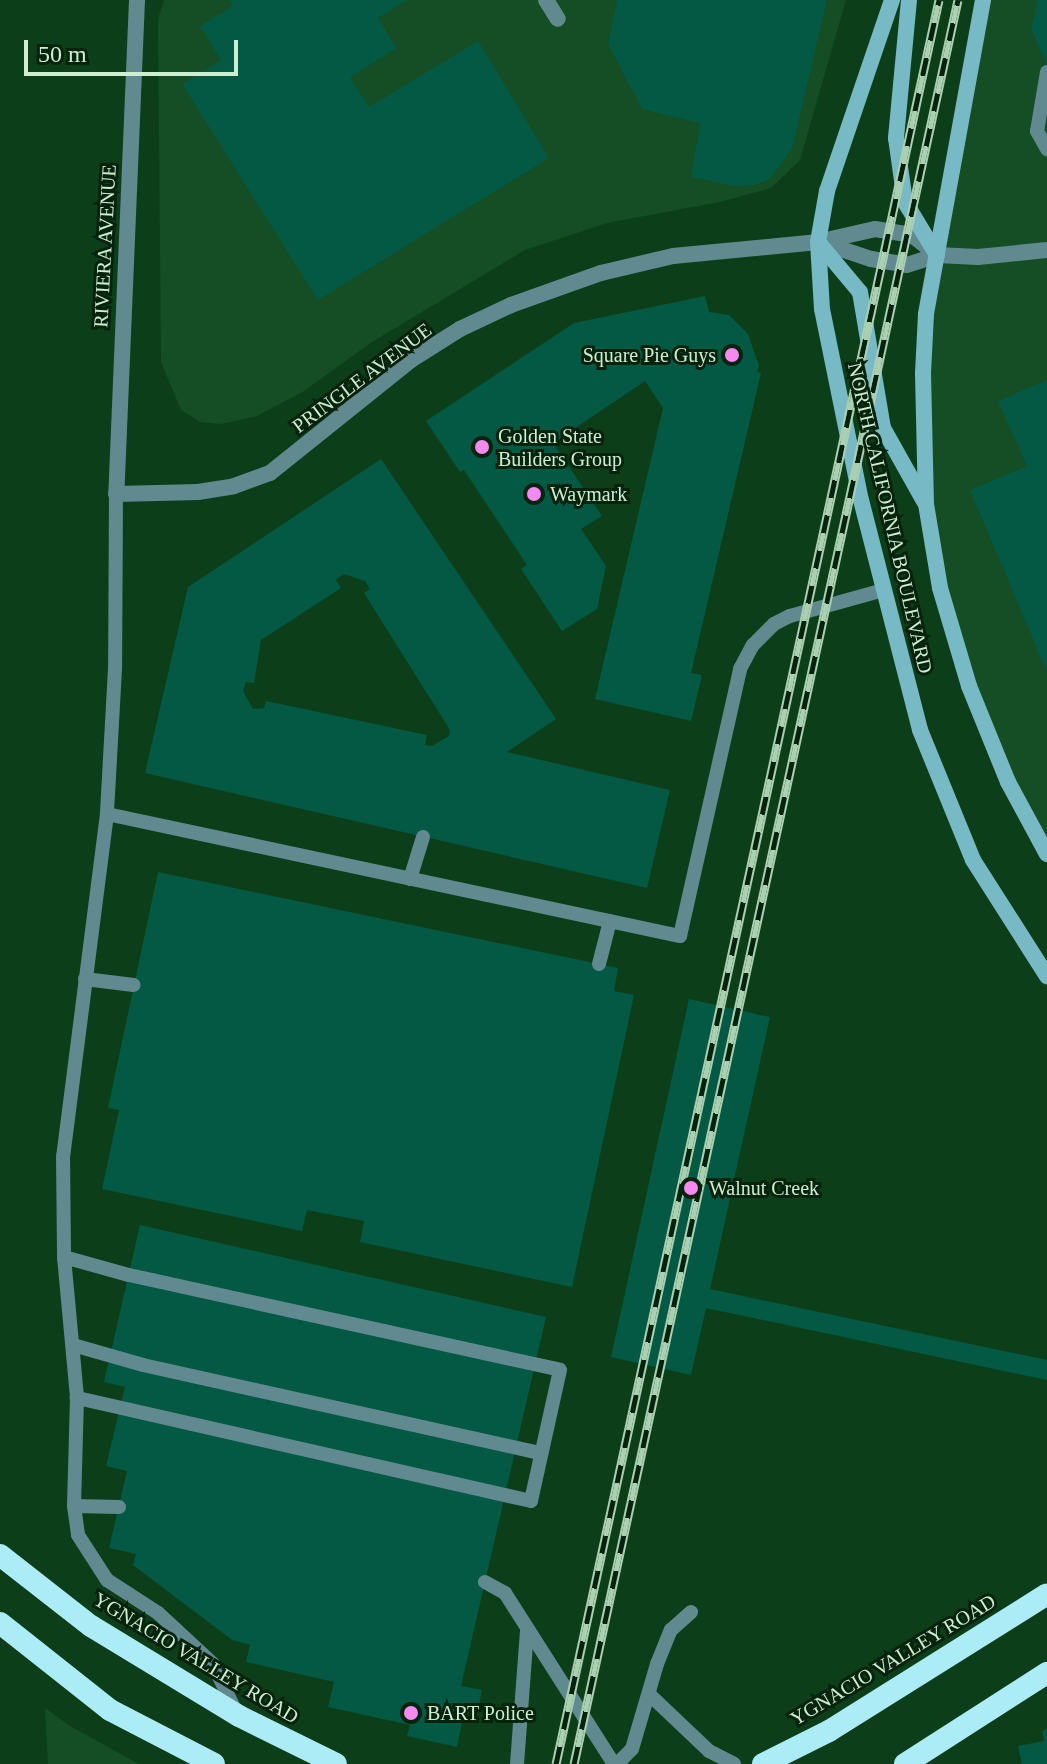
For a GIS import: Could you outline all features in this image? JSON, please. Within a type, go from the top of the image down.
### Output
[{"type":"highway","name":"YGNACIO VALLEY ROAD","points":[[0,1555],[91,1626],[239,1716],[336,1764]]},
{"type":"highway","name":"YGNACIO VALLEY ROAD","points":[[763,1764],[829,1731],[1047,1594]]},
{"type":"highway","points":[[0,1623],[110,1710],[214,1764]]},
{"type":"highway","points":[[905,1764],[1047,1673]]},
{"type":"main road","name":"NORTH CALIFORNIA BOULEVARD","points":[[892,0],[827,191],[818,242],[822,309],[861,500],[920,730],[973,860],[1047,976]]},
{"type":"main road","points":[[909,0],[896,138],[905,202],[937,255]]},
{"type":"main road","name":"NORTH CALIFORNIA BOULEVARD","points":[[983,0],[926,314],[923,373],[926,504],[940,588],[969,686],[1008,782],[1047,854]]},
{"type":"main road","points":[[818,242],[860,292],[883,428],[926,504]]},
{"type":"street","name":"RIVIERA AVENUE","points":[[116,494],[137,0]]},
{"type":"street","points":[[546,0],[558,19]]},
{"type":"street","name":"PRINGLE AVENUE","points":[[116,494],[198,492],[234,486],[270,473],[411,360],[460,329],[511,305],[601,273],[673,256],[818,242],[875,229],[912,235],[937,255]]},
{"type":"street","name":"PRINGLE AVENUE","points":[[818,242],[871,259],[907,265],[937,255],[978,257],[1047,250]]},
{"type":"lane","points":[[1047,72],[1037,131],[1047,149]]},
{"type":"lane","points":[[116,494],[115,669],[107,814],[63,1156],[64,1257],[77,1398],[74,1506],[78,1535],[107,1580],[158,1613],[213,1664],[239,1716]]},
{"type":"lane","points":[[107,814],[680,936],[740,669],[753,645],[774,624],[790,616],[883,590]]},
{"type":"lane","points":[[410,879],[423,837]]},
{"type":"lane","points":[[599,964],[610,921]]},
{"type":"lane","points":[[85,979],[134,985]]},
{"type":"lane","points":[[64,1257],[129,1275],[560,1370],[531,1501],[77,1398]]},
{"type":"lane","points":[[73,1345],[143,1365],[541,1453]]},
{"type":"lane","points":[[74,1506],[119,1507]]},
{"type":"lane","points":[[485,1582],[505,1593],[615,1764],[632,1749],[657,1664],[671,1630],[691,1612]]},
{"type":"lane","points":[[517,1764],[527,1630]]},
{"type":"lane","points":[[650,1695],[709,1751],[734,1764]]},
{"type":"shaded area","points":[[164,0],[846,0],[800,160],[771,188],[720,202],[607,223],[525,250],[372,342],[304,391],[257,416],[221,424],[200,422],[181,410],[161,362],[158,19]]},
{"type":"shaded area","points":[[983,0],[1047,0],[1047,854],[969,686],[926,504],[923,373]]},
{"type":"shaded area","points":[[45,1708],[70,1726],[139,1764],[48,1764]]},
{"type":"building","points":[[230,0],[407,0],[378,18],[397,48],[350,77],[369,107],[478,41],[549,158],[318,300],[182,84],[221,60],[200,26],[233,6]]},
{"type":"building","points":[[617,0],[827,0],[792,149],[770,179],[754,185],[734,186],[691,177],[700,123],[642,109],[608,44]]},
{"type":"building","points":[[1038,0],[1047,0],[1047,66],[1031,29]]},
{"type":"building","name":"Waymark","points":[[705,296],[709,312],[729,315],[748,334],[759,366],[757,372],[761,373],[691,673],[702,675],[691,721],[595,699],[663,408],[645,381],[553,443],[602,516],[581,529],[606,566],[597,609],[562,631],[521,569],[527,565],[464,470],[460,472],[426,421],[574,323]]},
{"type":"building","points":[[1047,380],[1047,672],[970,490],[1027,466],[998,401]]},
{"type":"building","points":[[381,459],[556,719],[507,752],[670,790],[647,888],[145,773],[188,587]],"holes":[[[344,574],[365,581],[370,589],[364,593],[450,730],[449,736],[432,746],[425,745],[427,735],[266,701],[264,708],[253,709],[243,691],[246,682],[254,683],[261,640],[341,588],[336,580]]]},
{"type":"building","points":[[158,872],[618,968],[614,991],[634,995],[572,1287],[360,1242],[364,1221],[307,1210],[302,1231],[102,1189],[119,1110],[108,1108]]},
{"type":"building","points":[[689,999],[770,1017],[710,1289],[1047,1360],[1047,1380],[706,1308],[691,1375],[611,1357]]},
{"type":"building","points":[[140,1225],[546,1317],[461,1686],[482,1690],[477,1715],[464,1712],[457,1747],[407,1736],[410,1725],[328,1707],[334,1682],[246,1662],[250,1645],[232,1640],[133,1565],[136,1554],[109,1548],[127,1471],[106,1466],[125,1387],[104,1382]]},
{"type":"building","points":[[1047,1729],[1047,1764],[1022,1764],[1018,1746],[1044,1741],[1042,1731]]},
{"type":"railway","points":[[556,1764],[939,0]]},
{"type":"railway","points":[[574,1764],[958,0]]},
{"type":"place","name":"Square Pie Guys","points":[[732,355]]},
{"type":"place","name":"Golden State Builders Group","points":[[482,447]]},
{"type":"place","name":"Waymark","points":[[534,494]]},
{"type":"place","name":"Walnut Creek","points":[[691,1188]]},
{"type":"place","name":"BART Police","points":[[411,1713]]}]
